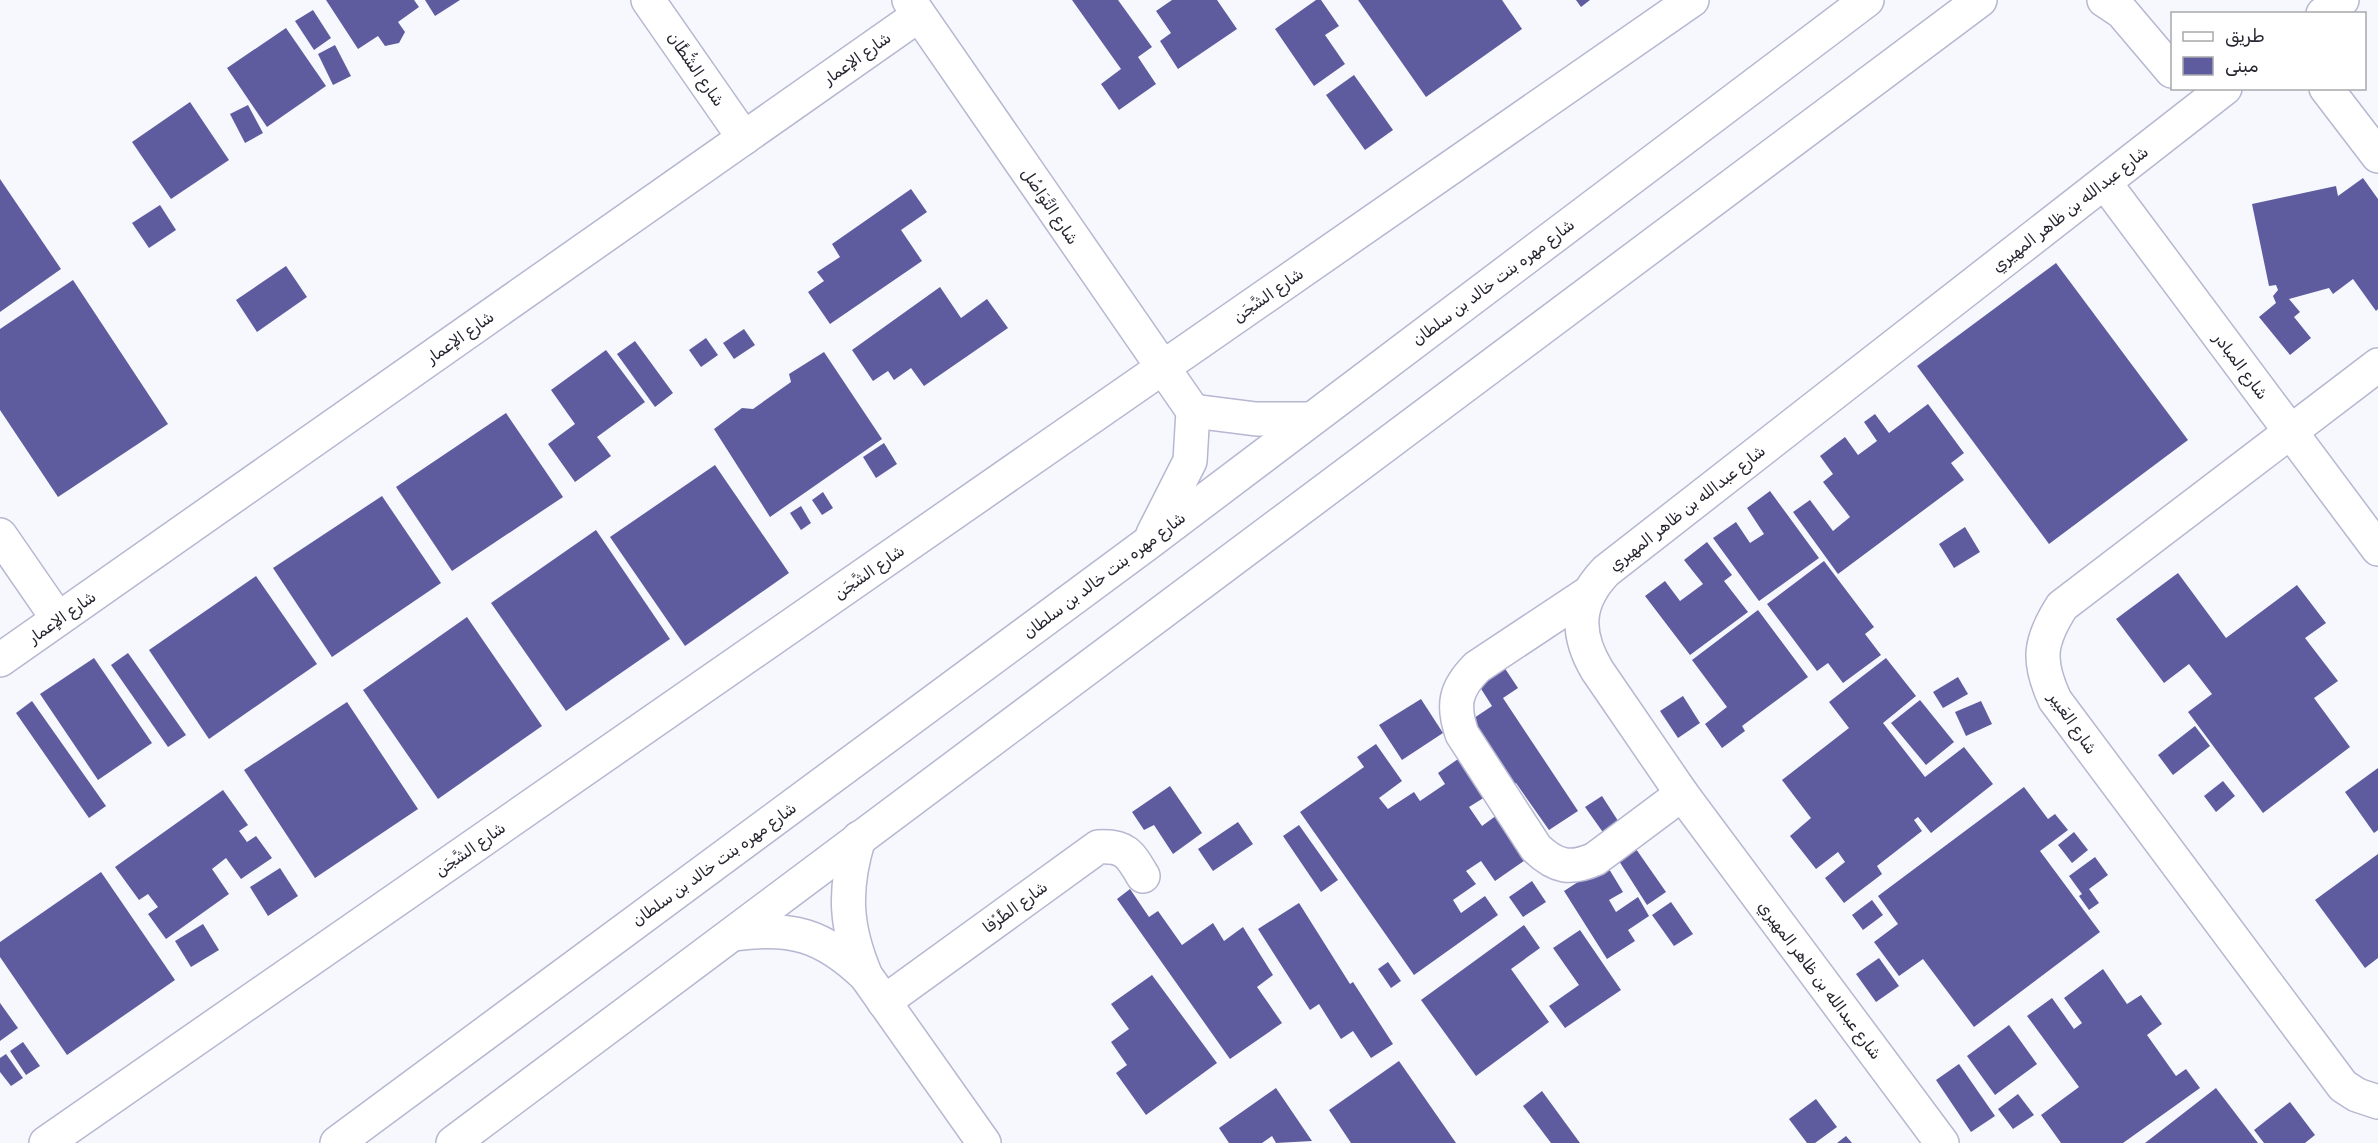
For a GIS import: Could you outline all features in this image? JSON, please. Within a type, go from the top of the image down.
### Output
[{"type":"street","name":"شارع الشُّطَّان","points":[[648,0],[744,138]]},
{"type":"street","name":"شارع الشَّجَن","points":[[46,1143],[1692,0]]},
{"type":"street","name":"شارع مهره بنت خالد بن سلطان","points":[[337,1143],[1148,543],[1867,0]]},
{"type":"street","points":[[453,1143],[1980,0]]},
{"type":"street","points":[[2327,12],[2342,0]]},
{"type":"street","points":[[2115,4],[2171,70]]},
{"type":"street","name":"شارع الإعمار","points":[[0,660],[744,138],[914,7]]},
{"type":"street","name":"شارع التَّوَاصُل","points":[[914,7],[1193,411]]},
{"type":"street","points":[[2328,90],[2378,156]]},
{"type":"street","name":"شارع عبدالله بن ظاهر المهيري","points":[[1942,1143],[1682,794],[1587,654],[1582,636],[1582,617],[1590,592],[1606,571],[2104,183],[2205,94]]},
{"type":"street","name":"شارع المبادر","points":[[2104,183],[2378,549]]},
{"type":"street","name":"شارع العَبِير","points":[[2378,365],[2062,606],[2049,627],[2042,651],[2044,677],[2055,700],[2343,1086],[2357,1095],[2378,1102]]},
{"type":"street","points":[[1148,543],[1190,460],[1193,411],[1256,419],[1311,419]]},
{"type":"street","points":[[0,535],[58,619]]},
{"type":"street","points":[[1590,592],[1476,667],[1463,680],[1456,698],[1456,716],[1462,734],[1536,848],[1549,860],[1564,866],[1580,865],[1595,859],[1682,794]]},
{"type":"street","points":[[859,838],[850,865],[847,894],[849,922],[855,950],[875,989]]},
{"type":"street","name":"شارع الطَّرْفا","points":[[875,989],[1098,847],[1113,846],[1127,852],[1143,876]]},
{"type":"street","points":[[734,934],[763,930],[792,932],[820,941],[845,956],[875,989],[984,1143]]},
{"type":"building","points":[[326,0],[414,0],[419,7],[398,22],[405,32],[399,43],[385,46],[378,36],[358,49]]},
{"type":"building","points":[[425,0],[460,0],[435,16]]},
{"type":"building","points":[[1072,0],[1118,0],[1152,47],[1138,57],[1156,84],[1119,110],[1101,84],[1121,69]]},
{"type":"building","points":[[1172,0],[1217,0],[1237,29],[1178,69],[1160,41],[1171,33],[1156,11]]},
{"type":"building","points":[[1316,0],[1321,0],[1339,26],[1325,35],[1345,64],[1314,86],[1275,29]]},
{"type":"building","points":[[1358,0],[1502,0],[1522,29],[1426,97]]},
{"type":"building","points":[[1576,0],[1590,0],[1581,7]]},
{"type":"building","points":[[313,10],[331,38],[314,50],[295,21]]},
{"type":"building","points":[[286,28],[326,86],[267,127],[227,68]]},
{"type":"building","points":[[335,45],[351,76],[333,85],[318,54]]},
{"type":"building","points":[[1354,75],[1393,130],[1365,150],[1326,95]]},
{"type":"building","points":[[190,102],[229,160],[171,199],[132,142]]},
{"type":"building","points":[[248,105],[263,133],[245,143],[230,114]]},
{"type":"building","points":[[2363,178],[2378,199],[2378,309],[2376,311],[2353,279],[2333,294],[2329,288],[2289,299],[2300,312],[2294,317],[2311,338],[2290,355],[2259,317],[2276,303],[2273,296],[2278,290],[2276,285],[2269,286],[2252,204],[2336,186],[2338,196]]},
{"type":"building","points":[[0,179],[61,269],[0,312]]},
{"type":"building","points":[[911,189],[927,212],[901,230],[922,261],[830,324],[808,292],[824,281],[817,272],[840,257],[832,244]]},
{"type":"building","points":[[160,205],[176,230],[149,248],[132,223]]},
{"type":"building","points":[[2056,263],[2188,440],[2049,544],[1917,366]]},
{"type":"building","points":[[286,266],[307,297],[257,332],[236,300]]},
{"type":"building","points":[[73,280],[168,424],[58,497],[0,410],[0,329]]},
{"type":"building","points":[[940,287],[961,318],[987,299],[1008,328],[924,386],[911,368],[894,380],[888,371],[873,381],[852,350]]},
{"type":"building","points":[[744,329],[755,345],[734,359],[723,343]]},
{"type":"building","points":[[706,338],[718,355],[701,367],[689,350]]},
{"type":"building","points":[[635,341],[673,393],[655,407],[617,354]]},
{"type":"building","points":[[606,350],[645,402],[597,437],[611,456],[575,482],[548,444],[575,424],[551,390]]},
{"type":"building","points":[[824,352],[882,439],[770,517],[714,429],[742,408],[753,409],[791,382],[789,374]]},
{"type":"building","points":[[1928,404],[1964,453],[1951,463],[1964,480],[1838,574],[1793,512],[1810,500],[1833,531],[1850,517],[1823,482],[1833,474],[1820,456],[1845,437],[1858,455],[1877,441],[1864,422],[1875,414],[1889,433]]},
{"type":"building","points":[[506,413],[563,497],[452,571],[396,487]]},
{"type":"building","points":[[884,443],[897,464],[876,478],[863,457]]},
{"type":"building","points":[[715,465],[789,573],[685,646],[610,537]]},
{"type":"building","points":[[1770,491],[1819,558],[1759,601],[1713,538],[1736,522],[1750,543],[1764,534],[1747,508]]},
{"type":"building","points":[[823,492],[833,508],[822,515],[812,500]]},
{"type":"building","points":[[382,496],[441,583],[332,657],[273,568]]},
{"type":"building","points":[[801,506],[811,523],[801,530],[790,513]]},
{"type":"building","points":[[1965,527],[1980,552],[1954,568],[1939,544]]},
{"type":"building","points":[[596,530],[670,639],[566,711],[491,603]]},
{"type":"building","points":[[1707,542],[1732,575],[1724,581],[1748,612],[1690,655],[1645,596],[1665,581],[1680,601],[1703,584],[1684,560]]},
{"type":"building","points":[[1824,561],[1874,627],[1865,634],[1881,655],[1843,683],[1828,663],[1817,671],[1767,604]]},
{"type":"building","points":[[2178,573],[2226,638],[2297,585],[2326,623],[2305,638],[2338,681],[2314,698],[2350,747],[2263,813],[2188,712],[2212,694],[2189,664],[2164,683],[2116,619]]},
{"type":"building","points":[[256,576],[317,664],[209,739],[149,650]]},
{"type":"building","points":[[1758,610],[1808,677],[1742,726],[1745,731],[1722,748],[1705,724],[1727,707],[1692,660]]},
{"type":"building","points":[[467,617],[542,726],[438,799],[363,690]]},
{"type":"building","points":[[128,653],[186,735],[168,747],[111,665]]},
{"type":"building","points":[[94,658],[152,743],[98,780],[40,694]]},
{"type":"building","points":[[1886,658],[1916,696],[1883,723],[1925,777],[1964,747],[1993,784],[1931,833],[1918,817],[1914,820],[1922,831],[1877,866],[1882,874],[1844,903],[1825,878],[1845,862],[1838,852],[1816,869],[1790,836],[1811,818],[1782,780],[1849,728],[1829,702]]},
{"type":"building","points":[[1504,667],[1518,688],[1503,698],[1578,811],[1549,830],[1516,783],[1504,791],[1471,720],[1492,706],[1478,684]]},
{"type":"building","points":[[1958,677],[1968,694],[1943,708],[1933,692]]},
{"type":"building","points":[[1683,696],[1700,723],[1678,738],[1660,711]]},
{"type":"building","points":[[1421,699],[1443,733],[1402,760],[1379,725]]},
{"type":"building","points":[[1920,700],[1954,742],[1926,765],[1891,723]]},
{"type":"building","points":[[32,701],[106,806],[89,818],[16,713]]},
{"type":"building","points":[[1981,701],[1992,724],[1966,736],[1955,712]]},
{"type":"building","points":[[347,702],[418,809],[315,878],[244,770]]},
{"type":"building","points":[[2195,726],[2210,746],[2173,775],[2158,755]]},
{"type":"building","points":[[1376,744],[1402,781],[1379,798],[1388,809],[1414,792],[1420,801],[1445,784],[1438,773],[1458,759],[1485,797],[1469,807],[1482,826],[1497,815],[1528,858],[1495,881],[1481,861],[1466,871],[1476,884],[1453,900],[1461,913],[1485,896],[1498,915],[1414,975],[1300,812],[1364,767],[1357,757]]},
{"type":"building","points":[[2378,768],[2378,830],[2374,833],[2345,792]]},
{"type":"building","points":[[2223,781],[2235,796],[2216,812],[2204,796]]},
{"type":"building","points":[[1170,786],[1202,833],[1173,854],[1154,825],[1144,830],[1132,812]]},
{"type":"building","points":[[2024,787],[2048,819],[2055,814],[2068,830],[2040,851],[2100,932],[1974,1027],[1923,959],[1899,976],[1874,942],[1898,924],[1878,896]]},
{"type":"building","points":[[223,790],[248,825],[239,831],[247,842],[256,836],[272,858],[241,879],[226,858],[212,869],[229,894],[166,939],[148,914],[158,907],[148,894],[139,900],[115,867]]},
{"type":"building","points":[[1602,796],[1622,827],[1607,838],[1585,807]]},
{"type":"building","points":[[1238,822],[1253,844],[1213,871],[1198,849]]},
{"type":"building","points":[[1299,825],[1338,880],[1321,892],[1283,836]]},
{"type":"building","points":[[2074,832],[2088,850],[2072,863],[2058,845]]},
{"type":"building","points":[[1636,849],[1666,892],[1647,905],[1619,861]]},
{"type":"building","points":[[2378,854],[2378,958],[2365,968],[2315,900]]},
{"type":"building","points":[[2095,857],[2108,875],[2089,889],[2099,903],[2089,910],[2079,896],[2082,894],[2069,876]]},
{"type":"building","points":[[1606,864],[1623,892],[1609,900],[1616,912],[1638,897],[1649,916],[1628,930],[1635,941],[1607,959],[1564,891]]},
{"type":"building","points":[[280,868],[298,896],[268,916],[250,887]]},
{"type":"building","points":[[101,872],[175,980],[67,1055],[0,957],[0,942]]},
{"type":"building","points":[[1532,881],[1546,902],[1523,917],[1509,897]]},
{"type":"building","points":[[1130,889],[1149,917],[1158,911],[1182,945],[1213,923],[1224,941],[1243,927],[1273,975],[1257,987],[1282,1023],[1230,1059],[1117,899]]},
{"type":"building","points":[[1872,900],[1883,915],[1863,930],[1852,915]]},
{"type":"building","points":[[1671,902],[1693,934],[1674,946],[1652,915]]},
{"type":"building","points":[[1299,903],[1350,984],[1353,982],[1393,1044],[1371,1058],[1353,1031],[1341,1039],[1319,1004],[1310,1010],[1258,929]]},
{"type":"building","points":[[203,924],[219,950],[191,967],[175,941]]},
{"type":"building","points":[[1524,925],[1540,948],[1511,969],[1549,1022],[1476,1076],[1421,1000]]},
{"type":"building","points":[[1580,930],[1621,990],[1565,1028],[1549,1006],[1579,985],[1553,948]]},
{"type":"building","points":[[1879,958],[1899,986],[1876,1002],[1856,974]]},
{"type":"building","points":[[1388,962],[1401,981],[1391,988],[1378,969]]},
{"type":"building","points":[[2103,969],[2127,1004],[2141,995],[2162,1024],[2147,1035],[2176,1076],[2186,1069],[2200,1088],[2123,1143],[2061,1143],[2041,1115],[2079,1087],[2027,1016],[2052,998],[2074,1029],[2082,1023],[2064,998]]},
{"type":"building","points":[[1152,975],[1217,1063],[1146,1115],[1116,1073],[1127,1065],[1111,1042],[1129,1029],[1111,1004]]},
{"type":"building","points":[[0,1003],[18,1028],[0,1041]]},
{"type":"building","points":[[2009,1025],[2037,1064],[1995,1095],[1967,1056]]},
{"type":"building","points":[[23,1042],[40,1066],[26,1075],[10,1051]]},
{"type":"building","points":[[6,1054],[23,1078],[11,1086],[0,1072],[0,1058]]},
{"type":"building","points":[[1399,1061],[1456,1143],[1351,1143],[1329,1110]]},
{"type":"building","points":[[1959,1064],[1995,1116],[1971,1132],[1936,1080]]},
{"type":"building","points":[[1276,1088],[1312,1141],[1276,1143],[1272,1136],[1262,1143],[1229,1143],[1219,1128]]},
{"type":"building","points":[[2216,1088],[2258,1143],[2145,1143]]},
{"type":"building","points":[[1542,1091],[1580,1143],[1551,1143],[1523,1106]]},
{"type":"building","points":[[2018,1094],[2034,1115],[2013,1129],[1998,1109]]},
{"type":"building","points":[[1816,1099],[1837,1127],[1815,1143],[1807,1143],[1789,1119]]},
{"type":"building","points":[[2290,1102],[2315,1135],[2305,1143],[2264,1143],[2254,1130]]},
{"type":"building","points":[[1846,1136],[1852,1143],[1837,1143]]}]
